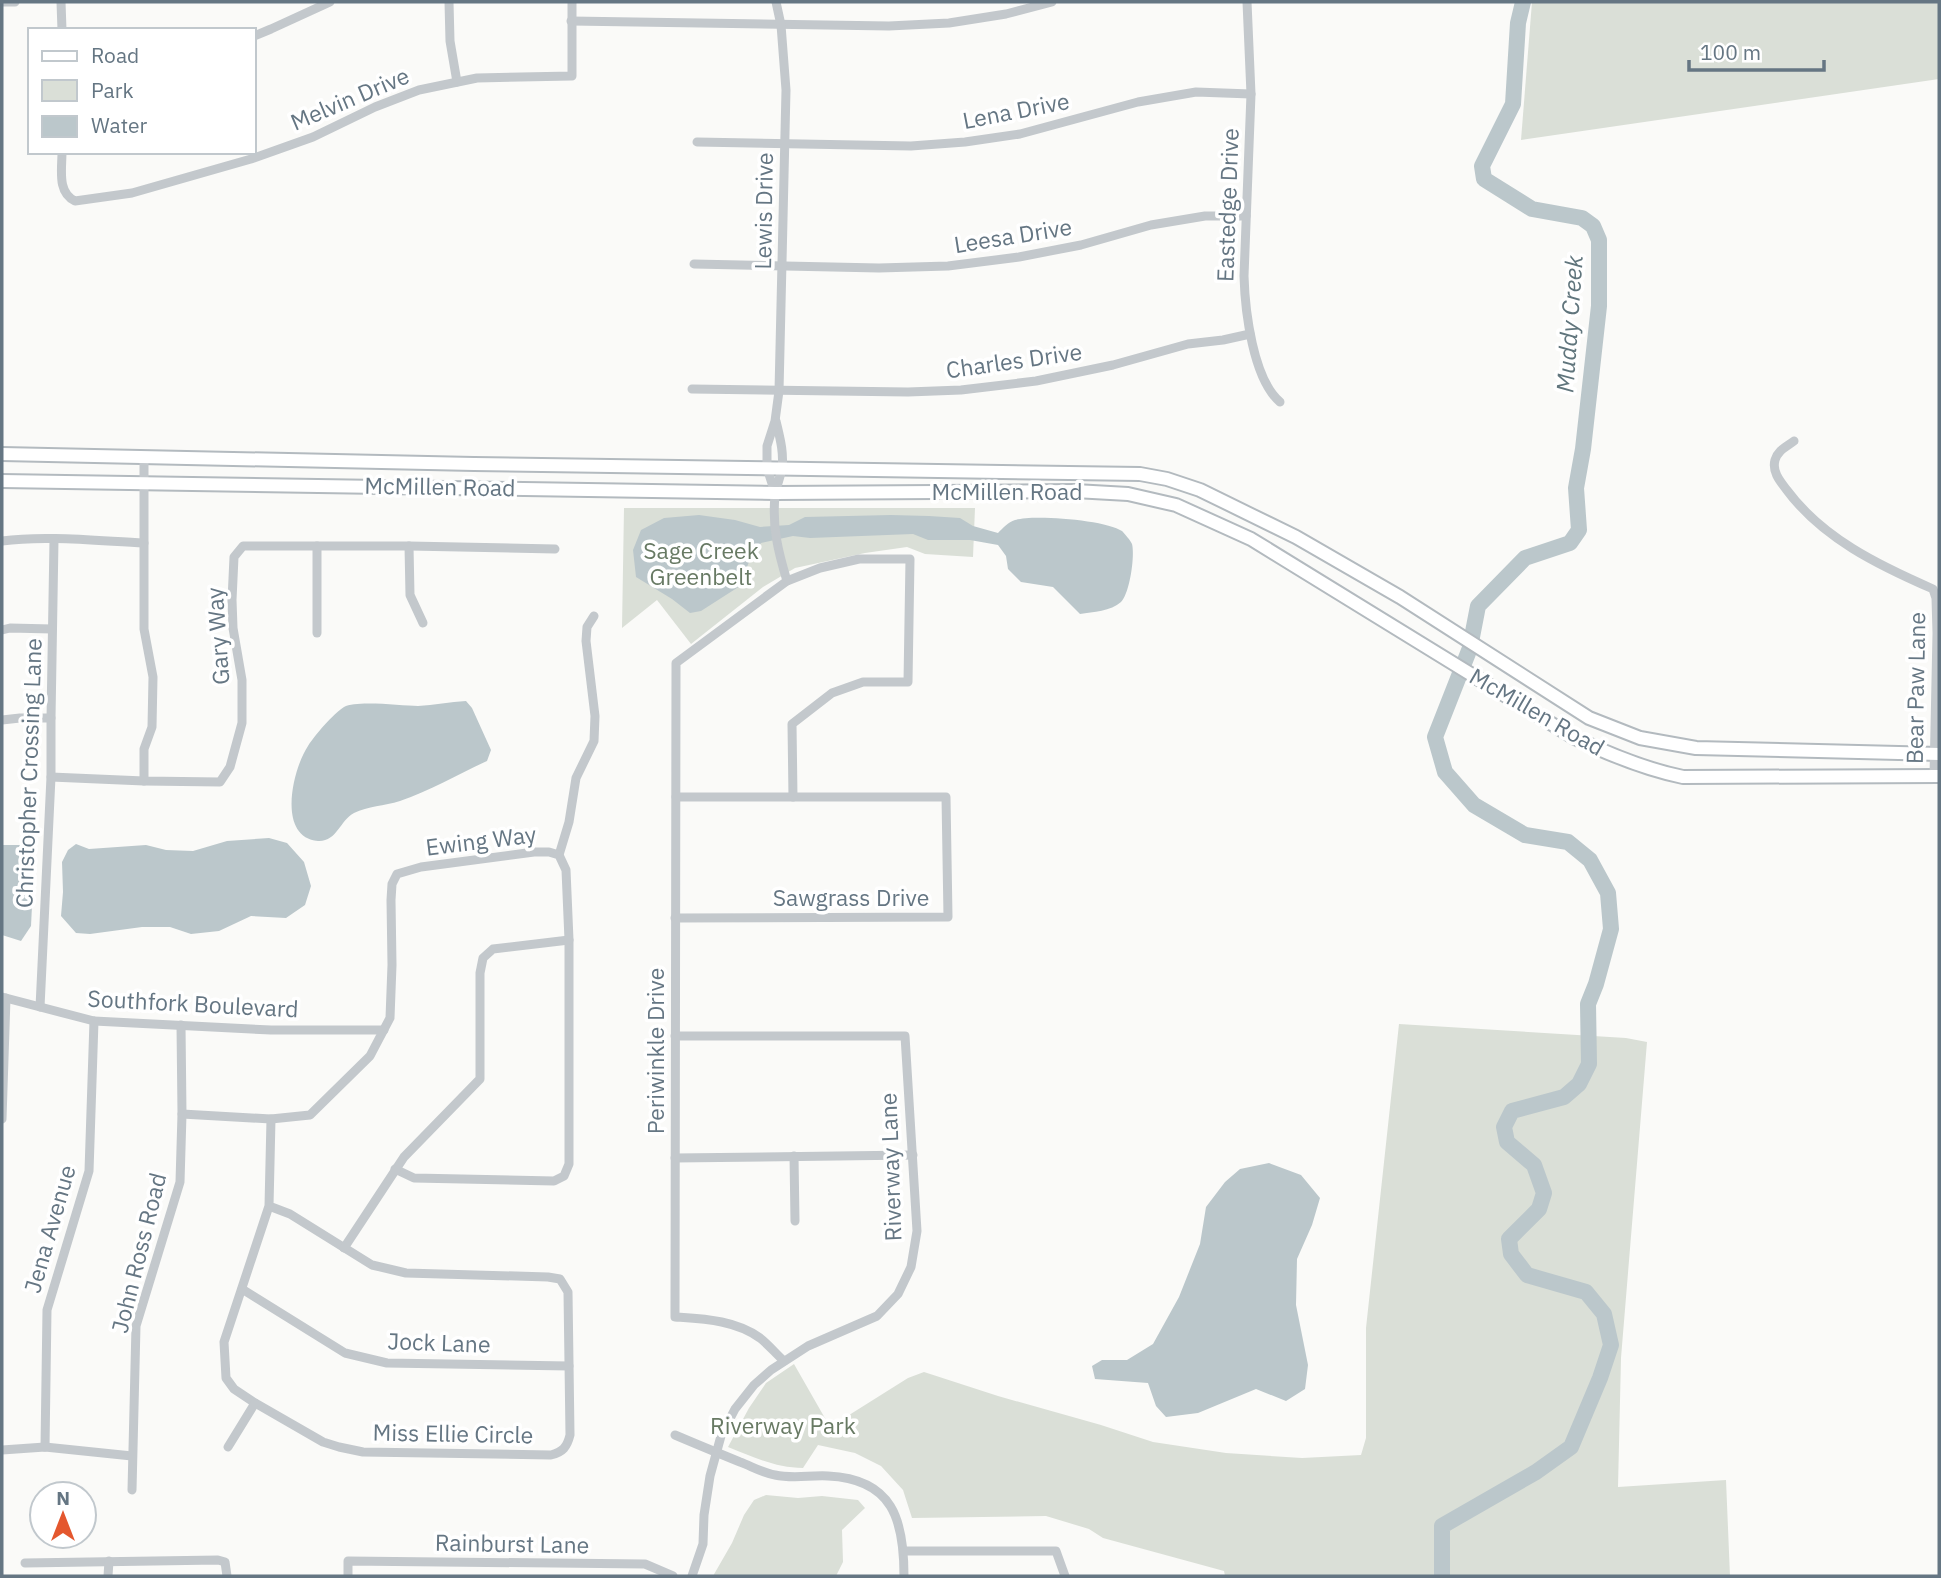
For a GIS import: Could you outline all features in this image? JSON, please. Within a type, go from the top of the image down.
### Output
[{"type":"main road","name":"McMillen Road","points":[[2,454],[782,469],[1102,472],[1167,478],[1237,507],[1338,560],[1589,718],[1630,735],[1696,748],[1937,754]]},
{"type":"main road","name":"McMillen Road","points":[[2,481],[775,493],[1075,491],[1128,494],[1176,505],[1251,539],[1573,737],[1621,759],[1683,776],[1937,776]]},
{"type":"street","points":[[2,2],[15,2]]},
{"type":"street","points":[[61,2],[62,28]]},
{"type":"street","points":[[256,35],[330,2]]},
{"type":"street","points":[[449,2],[450,41],[457,82]]},
{"type":"street","points":[[572,2],[571,21],[889,26],[948,23],[1006,14],[1052,2]]},
{"type":"street","name":"Lewis Drive","points":[[775,493],[767,468],[767,446],[775,421],[779,390],[786,90],[776,2]]},
{"type":"street","name":"Eastedge Drive","points":[[1247,2],[1251,94],[1245,299],[1250,334],[1264,381],[1272,395],[1280,402]]},
{"type":"street","name":"Melvin Drive","points":[[62,154],[62,187],[67,197],[75,201],[132,193],[251,159],[313,137],[375,107],[419,90],[477,78],[572,76],[571,21]]},
{"type":"street","name":"Lena Drive","points":[[697,142],[911,146],[965,142],[1020,134],[1138,102],[1196,92],[1251,94]]},
{"type":"street","name":"Leesa Drive","points":[[694,264],[879,268],[948,266],[1081,245],[1150,225],[1205,216],[1246,216]]},
{"type":"street","name":"Charles Drive","points":[[692,389],[961,390],[1037,381],[1113,365],[1188,344],[1250,334]]},
{"type":"street","name":"Lewis Drive","points":[[775,421],[782,445],[782,469],[775,493],[776,546],[787,581]]},
{"type":"street","name":"Bear Paw Lane","points":[[1794,441],[1780,451],[1775,458],[1774,467],[1780,481],[1799,508],[1853,550],[1933,589],[1936,597],[1937,633],[1937,776]]},
{"type":"street","points":[[144,458],[144,629],[153,677],[152,727],[144,749],[144,781]]},
{"type":"street","points":[[2,541],[14,539],[144,543]]},
{"type":"street","name":"Christopher Crossing Lane","points":[[40,1007],[51,777],[54,540]]},
{"type":"street","name":"Gary Way","points":[[51,777],[219,782],[230,767],[242,723],[242,680],[233,628],[234,557],[243,546],[555,549]]},
{"type":"street","points":[[317,546],[317,633]]},
{"type":"street","points":[[409,546],[410,595],[423,623]]},
{"type":"street","points":[[676,797],[793,797],[792,724],[832,693],[863,682],[908,682],[910,559],[859,559],[820,568],[787,581]]},
{"type":"street","name":"Periwinkle Drive","points":[[784,1361],[760,1338],[738,1327],[714,1320],[675,1317],[676,663],[787,581]]},
{"type":"street","points":[[559,855],[569,822],[576,778],[594,741],[595,716],[586,641],[587,627],[594,616]]},
{"type":"street","points":[[2,631],[10,628],[52,629]]},
{"type":"street","points":[[2,720],[51,718]]},
{"type":"street","name":"Sawgrass Drive","points":[[676,918],[948,918],[946,797],[793,797]]},
{"type":"street","name":"Ewing Way","points":[[182,1114],[271,1119],[310,1115],[370,1056],[390,1018],[392,884],[397,874],[421,867],[534,852],[559,855],[566,870],[569,940],[569,1164],[564,1175],[554,1181],[414,1178],[395,1168]]},
{"type":"street","points":[[344,1248],[395,1168],[480,1079],[480,973],[483,958],[493,949],[569,940]]},
{"type":"street","points":[[2,1119],[4,997]]},
{"type":"street","name":"Southfork Boulevard","points":[[4,997],[94,1021],[271,1030],[384,1030]]},
{"type":"street","name":"Jena Avenue","points":[[44,1447],[47,1311],[89,1171],[94,1021]]},
{"type":"street","name":"John Ross Road","points":[[132,1490],[136,1326],[180,1182],[181,1026]]},
{"type":"street","name":"Riverway Lane","points":[[675,1036],[905,1036],[917,1231],[911,1267],[898,1294],[877,1316],[808,1346],[784,1361],[754,1385],[735,1409],[716,1452],[704,1515],[703,1544],[692,1576]]},
{"type":"street","name":"Miss Ellie Circle","points":[[269,1206],[290,1214],[372,1265],[406,1273],[560,1279],[568,1292],[570,1435],[567,1446],[551,1455],[363,1452],[323,1442],[255,1404],[234,1388],[226,1378],[224,1342],[269,1206],[271,1119]]},
{"type":"street","points":[[675,1158],[913,1155]]},
{"type":"street","points":[[794,1156],[795,1222]]},
{"type":"street","name":"Jock Lane","points":[[242,1289],[345,1353],[387,1363],[569,1366]]},
{"type":"street","points":[[228,1447],[255,1404]]},
{"type":"street","points":[[675,1435],[772,1475],[796,1478],[853,1478],[873,1488],[893,1508],[901,1530],[904,1576]]},
{"type":"street","points":[[2,1450],[44,1447],[132,1456]]},
{"type":"street","points":[[904,1551],[1056,1551],[1065,1576]]},
{"type":"street","points":[[25,1563],[218,1560],[225,1562],[227,1576]]},
{"type":"street","points":[[108,1576],[109,1561]]},
{"type":"street","name":"Rainburst Lane","points":[[348,1576],[348,1561],[645,1564],[673,1576]]},
{"type":"green space","points":[[1532,2],[1939,2],[1939,79],[1521,140]]},
{"type":"green space","name":"Sage Creek Greenbelt","points":[[624,508],[975,508],[973,557],[925,554],[907,547],[795,568],[763,587],[691,644],[657,600],[622,628]]},
{"type":"green space","name":"Riverway Park","points":[[1399,1024],[1626,1038],[1647,1042],[1621,1358],[1618,1487],[1726,1480],[1730,1576],[1225,1576],[1224,1571],[1103,1538],[1089,1529],[1046,1516],[912,1518],[903,1490],[881,1466],[855,1453],[818,1445],[803,1468],[793,1468],[728,1447],[766,1383],[794,1364],[830,1427],[908,1378],[924,1372],[1153,1442],[1226,1453],[1302,1458],[1361,1455],[1366,1438],[1366,1328]]},
{"type":"green space","points":[[766,1495],[858,1500],[865,1508],[842,1530],[843,1562],[836,1576],[713,1576],[744,1515],[754,1500]]},
{"type":"water","points":[[699,515],[760,527],[789,525],[805,517],[929,516],[960,518],[973,526],[998,533],[1008,524],[1024,518],[1069,519],[1101,524],[1122,531],[1132,544],[1132,565],[1127,591],[1121,602],[1107,609],[1080,614],[1053,587],[1021,582],[1008,569],[1006,556],[998,545],[970,540],[928,540],[913,534],[810,538],[793,536],[761,543],[750,559],[740,586],[701,611],[690,613],[636,577],[633,550],[641,530],[664,518]]},
{"type":"water","points":[[466,701],[472,708],[491,750],[487,761],[411,797],[354,813],[330,838],[318,841],[305,837],[297,828],[292,815],[293,785],[302,756],[324,725],[340,710],[359,704],[418,706]]},
{"type":"water","points":[[269,838],[287,843],[304,862],[311,886],[305,905],[286,918],[251,916],[219,931],[191,934],[170,927],[142,927],[90,934],[76,933],[61,916],[62,862],[68,850],[76,844],[89,849],[146,845],[166,850],[193,851],[227,841]]},
{"type":"water","points":[[2,845],[35,845],[31,926],[21,941],[2,935]]},
{"type":"water","points":[[1269,1163],[1301,1175],[1320,1198],[1297,1259],[1296,1305],[1308,1365],[1305,1389],[1286,1401],[1256,1389],[1198,1413],[1166,1417],[1156,1406],[1148,1383],[1095,1379],[1092,1366],[1102,1360],[1127,1360],[1153,1344],[1179,1297],[1200,1244],[1206,1207],[1225,1182],[1240,1169]]},
{"type":"waterway","name":"Muddy Creek","points":[[1472,637],[1478,606],[1525,558],[1570,543],[1579,530],[1576,488],[1599,306],[1599,240],[1593,226],[1582,218],[1532,209],[1484,179],[1482,166],[1513,104],[1518,23],[1523,2]]},
{"type":"waterway","name":"Muddy Creek","points":[[1442,1576],[1442,1526],[1536,1472],[1571,1447],[1611,1345],[1604,1314],[1586,1292],[1527,1275],[1511,1254],[1509,1239],[1539,1209],[1544,1193],[1534,1165],[1507,1142],[1504,1127],[1512,1111],[1564,1097],[1579,1084],[1589,1064],[1588,1004],[1611,929],[1608,893],[1590,860],[1568,842],[1525,835],[1474,805],[1445,772],[1435,737],[1470,648]]}]
